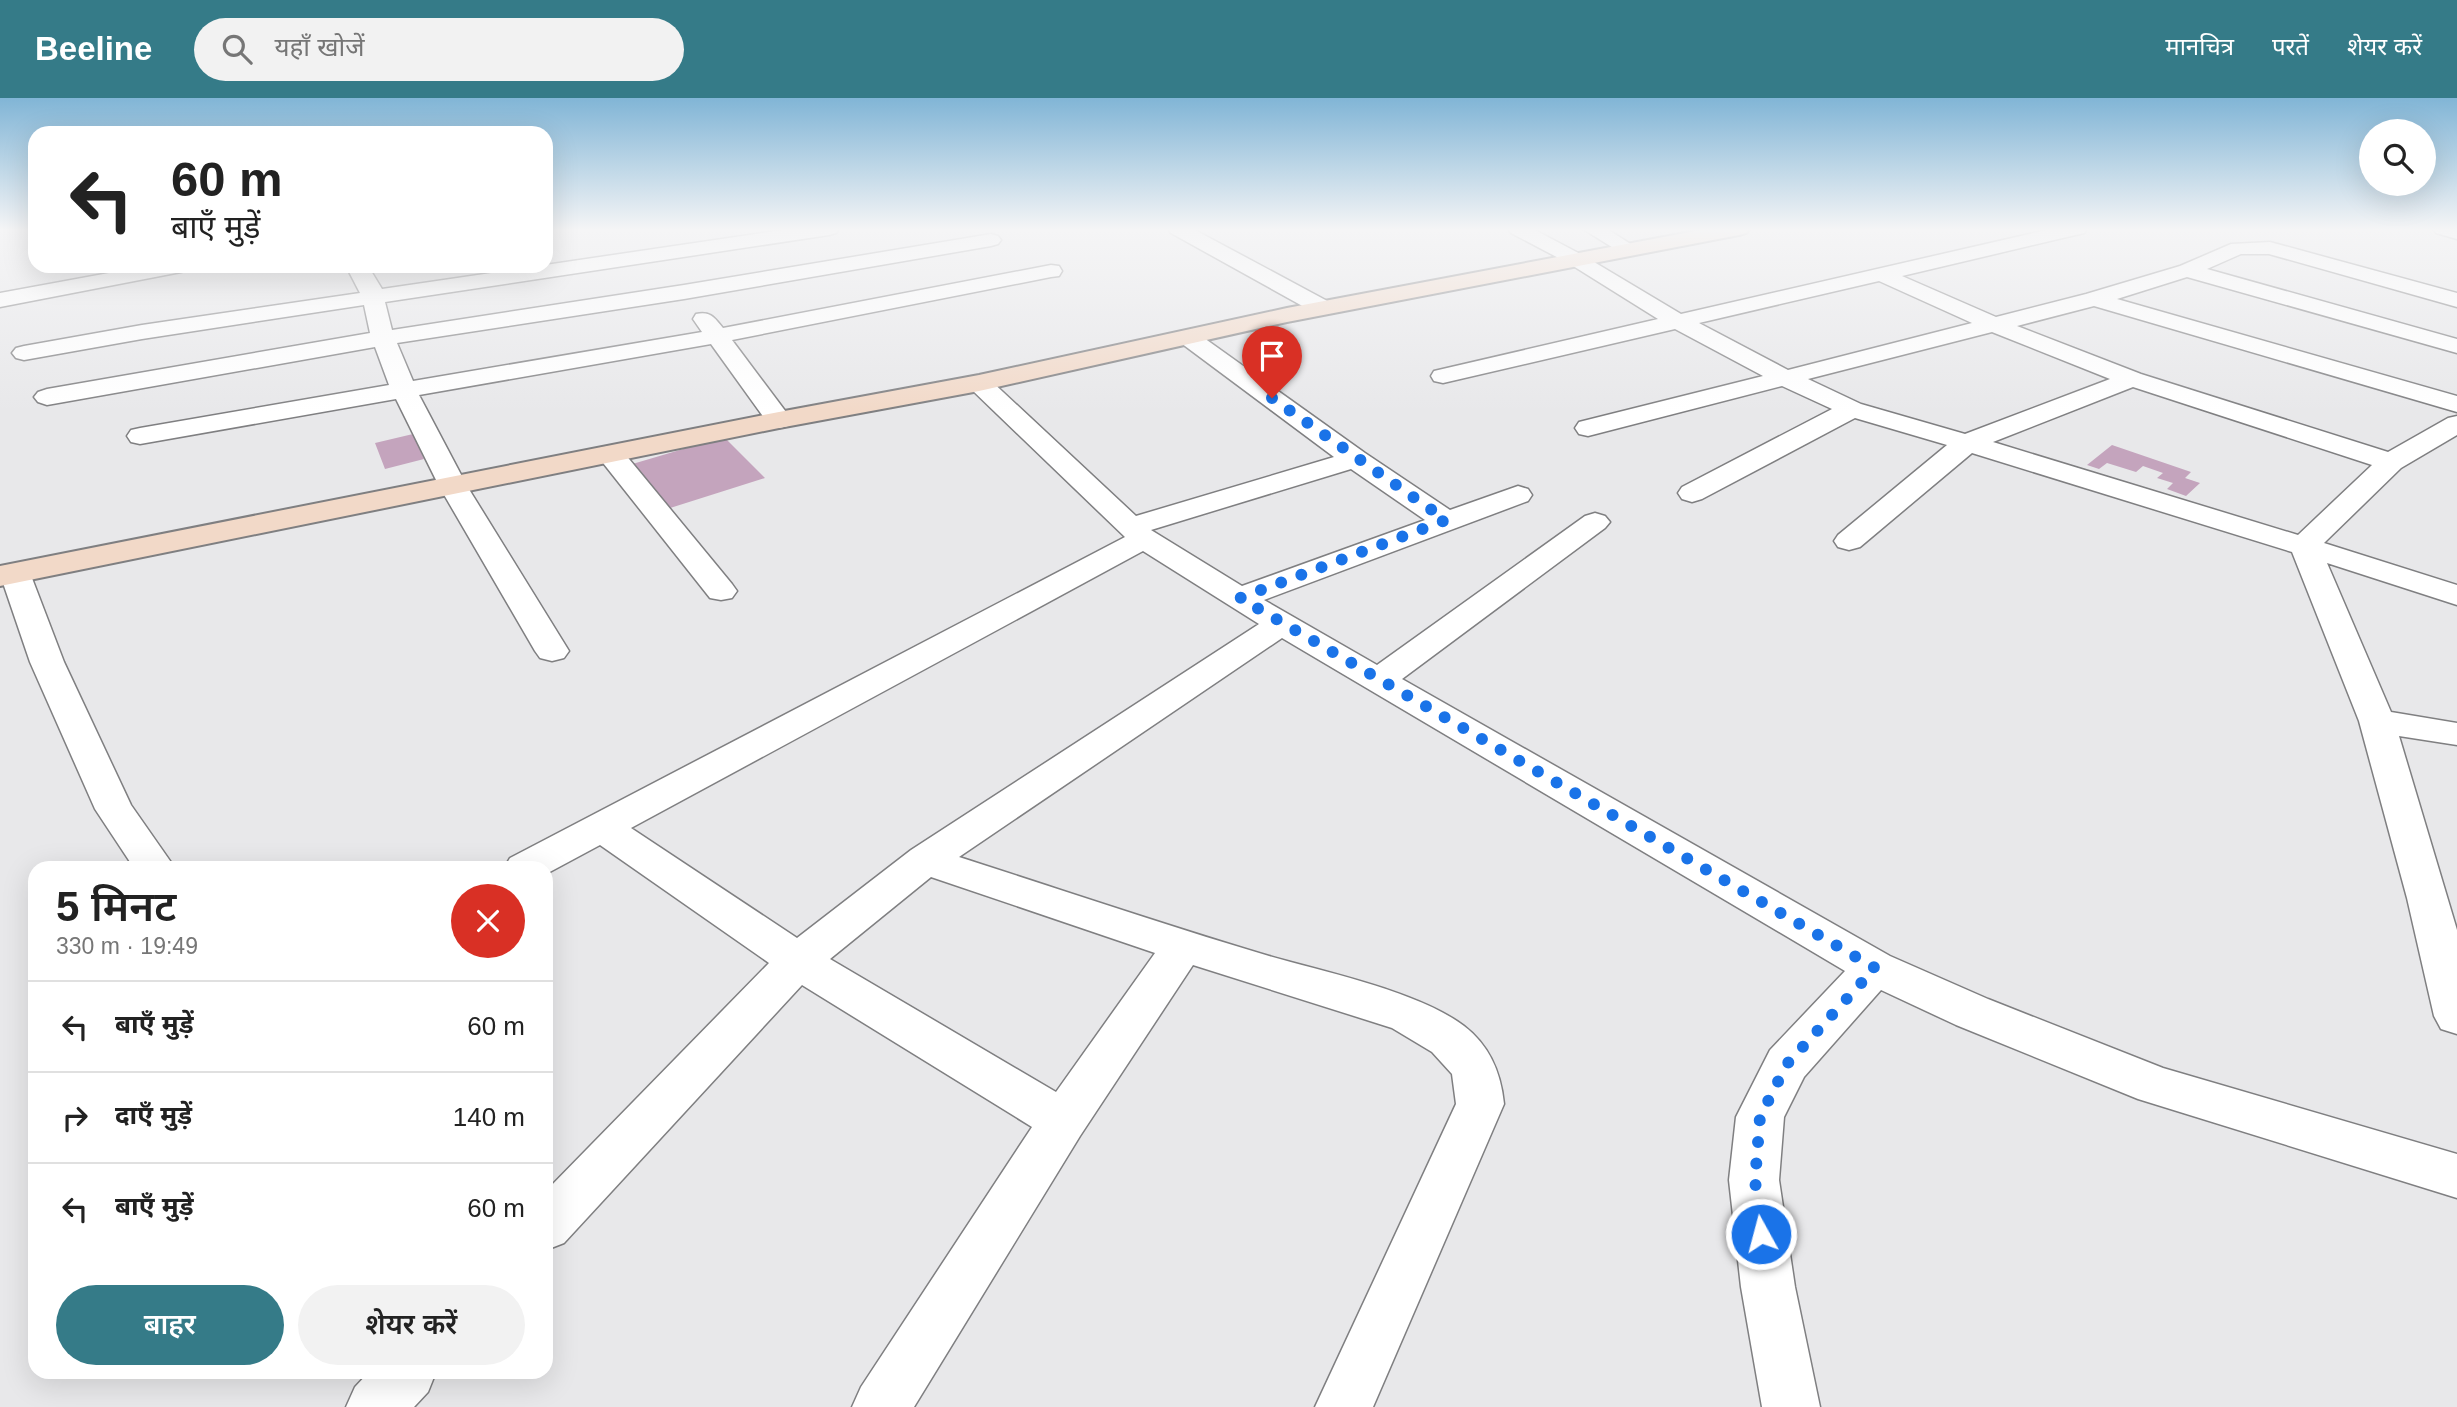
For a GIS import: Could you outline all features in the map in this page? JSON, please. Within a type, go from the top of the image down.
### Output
[{"type":"street","points":[[0,300],[24,290]]},
{"type":"street","points":[[24,353],[142,332],[329,290]]},
{"type":"street","points":[[368,290],[403,388],[453,486],[552,651]]},
{"type":"street","points":[[47,397],[383,338],[695,290]]},
{"type":"street","points":[[929,290],[934,295]]},
{"type":"street","points":[[140,436],[403,388],[717,336],[958,290]]},
{"type":"street","points":[[1290,290],[1323,308]]},
{"type":"street","points":[[150,861],[114,809],[8,575],[779,420],[979,383],[1287,315],[1418,290]]},
{"type":"street","points":[[1626,290],[1677,321],[1783,377],[1852,409],[2304,545],[2457,595]]},
{"type":"street","points":[[1443,376],[1811,290]]},
{"type":"street","points":[[1916,290],[1995,325],[2132,379],[2391,462]]},
{"type":"street","points":[[1588,428],[2123,290]]},
{"type":"street","points":[[2258,290],[2457,346]]},
{"type":"street","points":[[2420,290],[2457,300]]},
{"type":"street","points":[[684,292],[779,420]]},
{"type":"street","points":[[2094,299],[2457,404]]},
{"type":"street","points":[[1189,338],[1355,459],[1446,520]]},
{"type":"street","points":[[1849,541],[1968,442],[2132,379]]},
{"type":"street","points":[[979,383],[1139,532],[1240,598],[1886,973],[1972,1012],[2155,1085],[2457,1176]]},
{"type":"street","points":[[1692,493],[1852,409]]},
{"type":"street","points":[[2304,545],[2391,462],[2457,424]]},
{"type":"street","points":[[610,454],[720,591]]},
{"type":"street","points":[[537,861],[1139,532],[1355,459]]},
{"type":"street","points":[[1240,598],[1518,495]]},
{"type":"street","points":[[1379,680],[1595,522]]},
{"type":"street","points":[[2304,545],[2377,721],[2443,901],[2457,1016]]},
{"type":"street","points":[[553,1219],[798,961],[925,860],[1281,624]]},
{"type":"street","points":[[2377,721],[2457,734]]},
{"type":"street","points":[[603,827],[798,961],[1063,1121]]},
{"type":"street","points":[[925,860],[1183,946],[1407,1015],[1448,1039],[1471,1063],[1478,1080],[1479,1104],[1344,1407]]},
{"type":"street","points":[[881,1407],[1063,1121],[1183,946]]},
{"type":"street","points":[[1791,1407],[1768,1287],[1755,1180],[1760,1117],[1787,1064],[1886,973]]},
{"type":"street","points":[[375,1407],[401,1379]]},
{"type":"building","points":[[413,434],[424,459],[385,469],[375,443]]},
{"type":"building","points":[[724,437],[765,478],[667,509],[629,465]]},
{"type":"building","points":[[2112,445],[2191,472],[2185,478],[2200,483],[2186,496],[2167,489],[2173,483],[2157,478],[2163,473],[2143,466],[2136,472],[2107,463],[2099,469],[2087,465]]},
{"type":"route","points":[[1272,398],[1355,459],[1446,520],[1240,598],[1875,968],[1787,1064],[1760,1117],[1755,1180],[1761,1234]]}]
